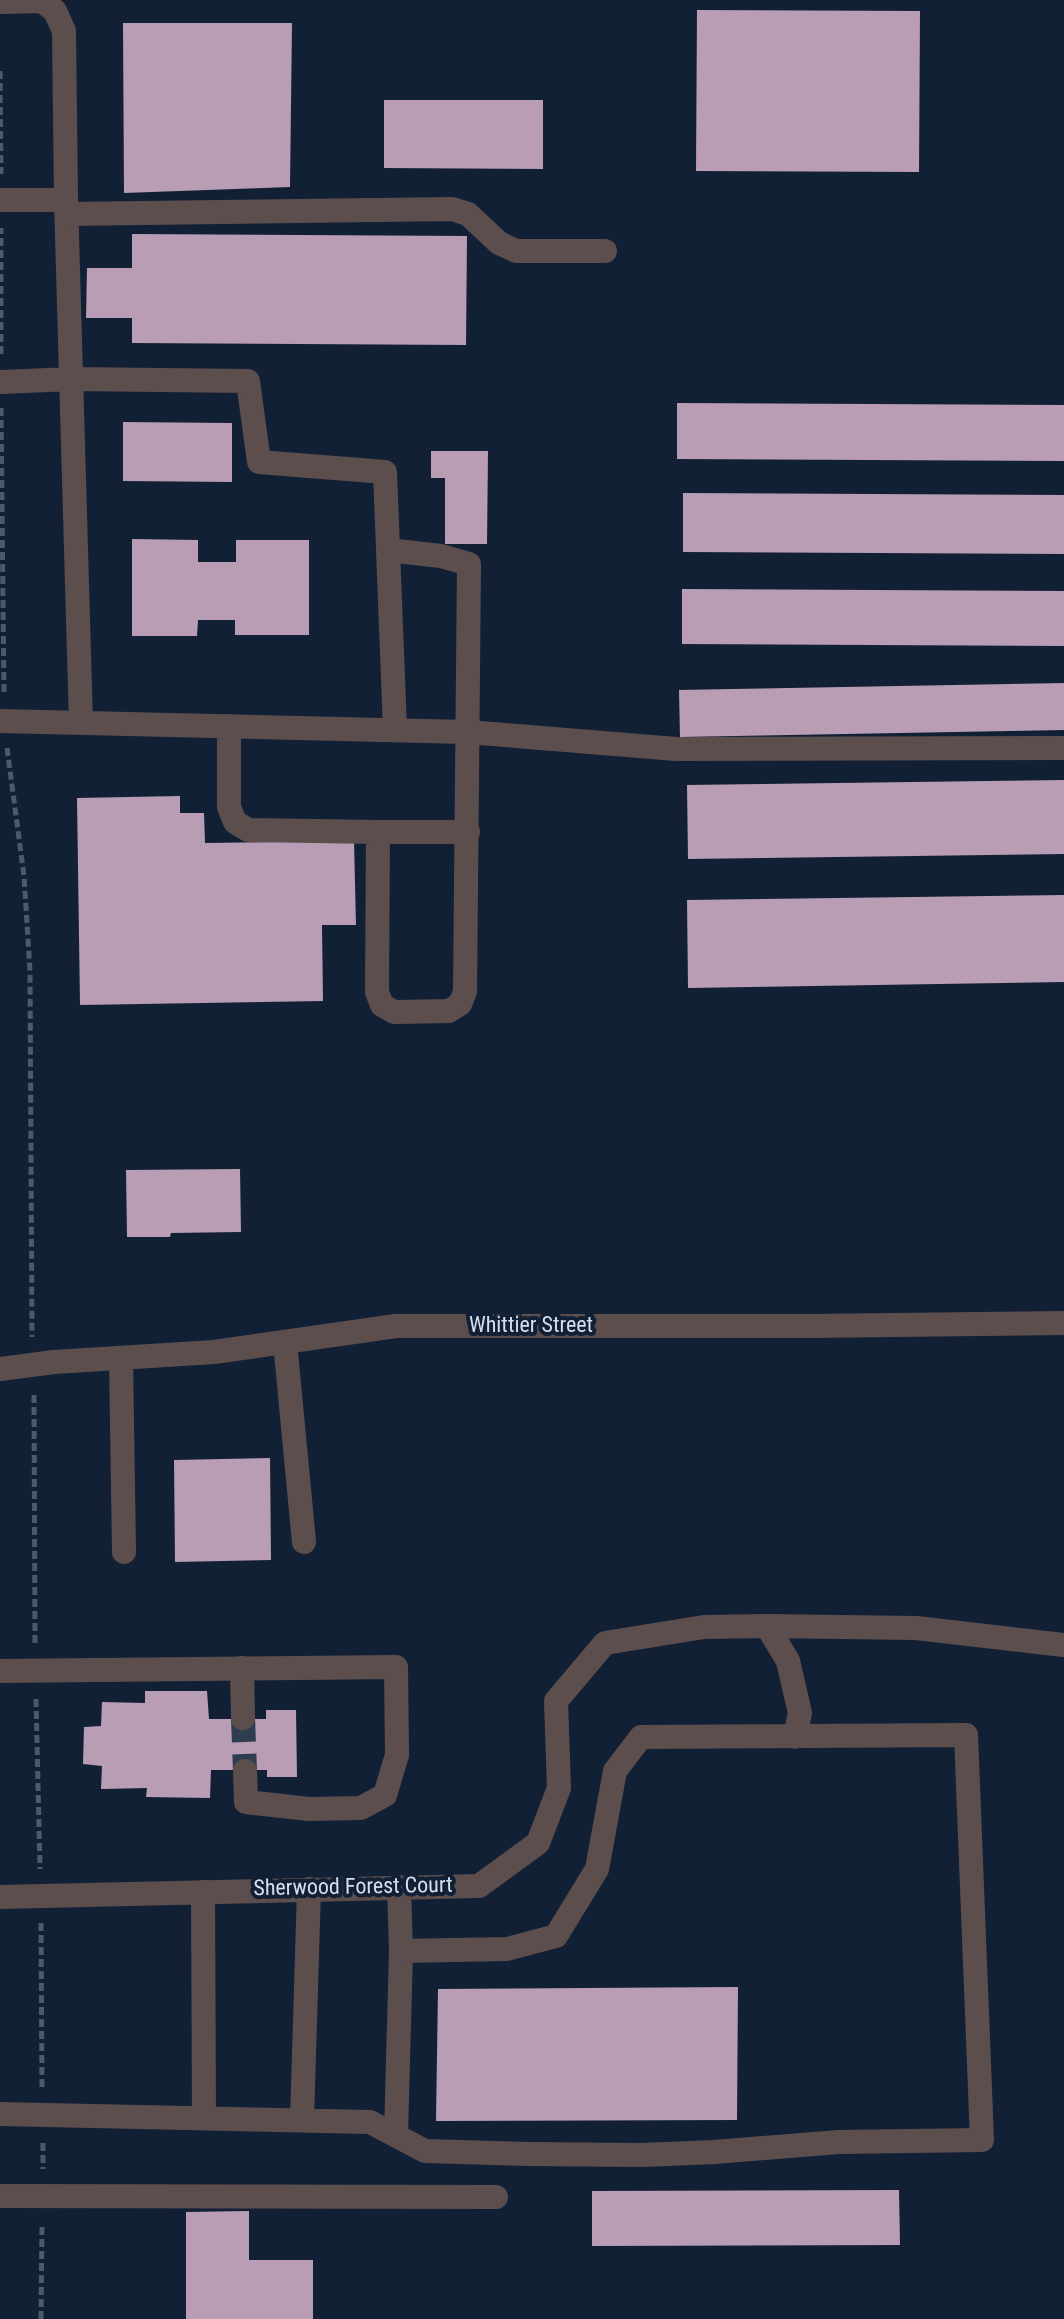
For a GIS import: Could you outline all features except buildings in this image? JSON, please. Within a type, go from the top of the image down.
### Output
[{"type":"street","points":[[0,2],[42,1],[55,11],[64,31],[81,723]]},
{"type":"street","points":[[1,200],[66,207],[452,209],[468,214],[499,243],[516,251],[605,251]]},
{"type":"street","points":[[1,382],[72,379],[248,381],[259,462],[385,472],[395,730]]},
{"type":"street","points":[[378,832],[377,992],[382,1005],[394,1012],[449,1011],[460,1004],[465,992],[469,564],[441,556],[388,550]]},
{"type":"street","points":[[3,722],[468,732],[676,749],[1064,748]]},
{"type":"street","points":[[229,726],[229,807],[235,822],[248,830],[468,832]]},
{"type":"street","name":"Whittier Street","points":[[0,1369],[54,1362],[214,1352],[396,1326],[1064,1323]]},
{"type":"street","points":[[285,1342],[304,1542]]},
{"type":"street","points":[[121,1358],[124,1552]]},
{"type":"street","points":[[767,1626],[788,1661],[800,1713],[795,1737]]},
{"type":"street","name":"Sherwood Forest Court","points":[[0,1897],[479,1886],[538,1843],[559,1788],[556,1701],[605,1643],[704,1627],[767,1626],[916,1628],[1064,1645]]},
{"type":"street","points":[[0,1671],[396,1667],[397,1755],[385,1795],[361,1808],[309,1809],[246,1802],[245,1771]]},
{"type":"street","points":[[242,1668],[243,1718]]},
{"type":"street","points":[[0,2114],[370,2122],[425,2151],[585,2154],[714,2152],[839,2142],[982,2140],[966,1735],[641,1737],[615,1771],[597,1869],[556,1936],[507,1949],[401,1951]]},
{"type":"street","points":[[396,2135],[401,1951],[399,1887]]},
{"type":"street","points":[[302,2120],[309,1889]]},
{"type":"street","points":[[203,1892],[204,2118]]},
{"type":"street","points":[[0,2196],[496,2197]]},
{"type":"path","points":[[0,71],[3,722],[24,876],[30,971],[32,1339]]},
{"type":"path","points":[[34,1393],[35,1671],[40,1873]]},
{"type":"tunnel","points":[[243,1718],[245,1771]]}]
